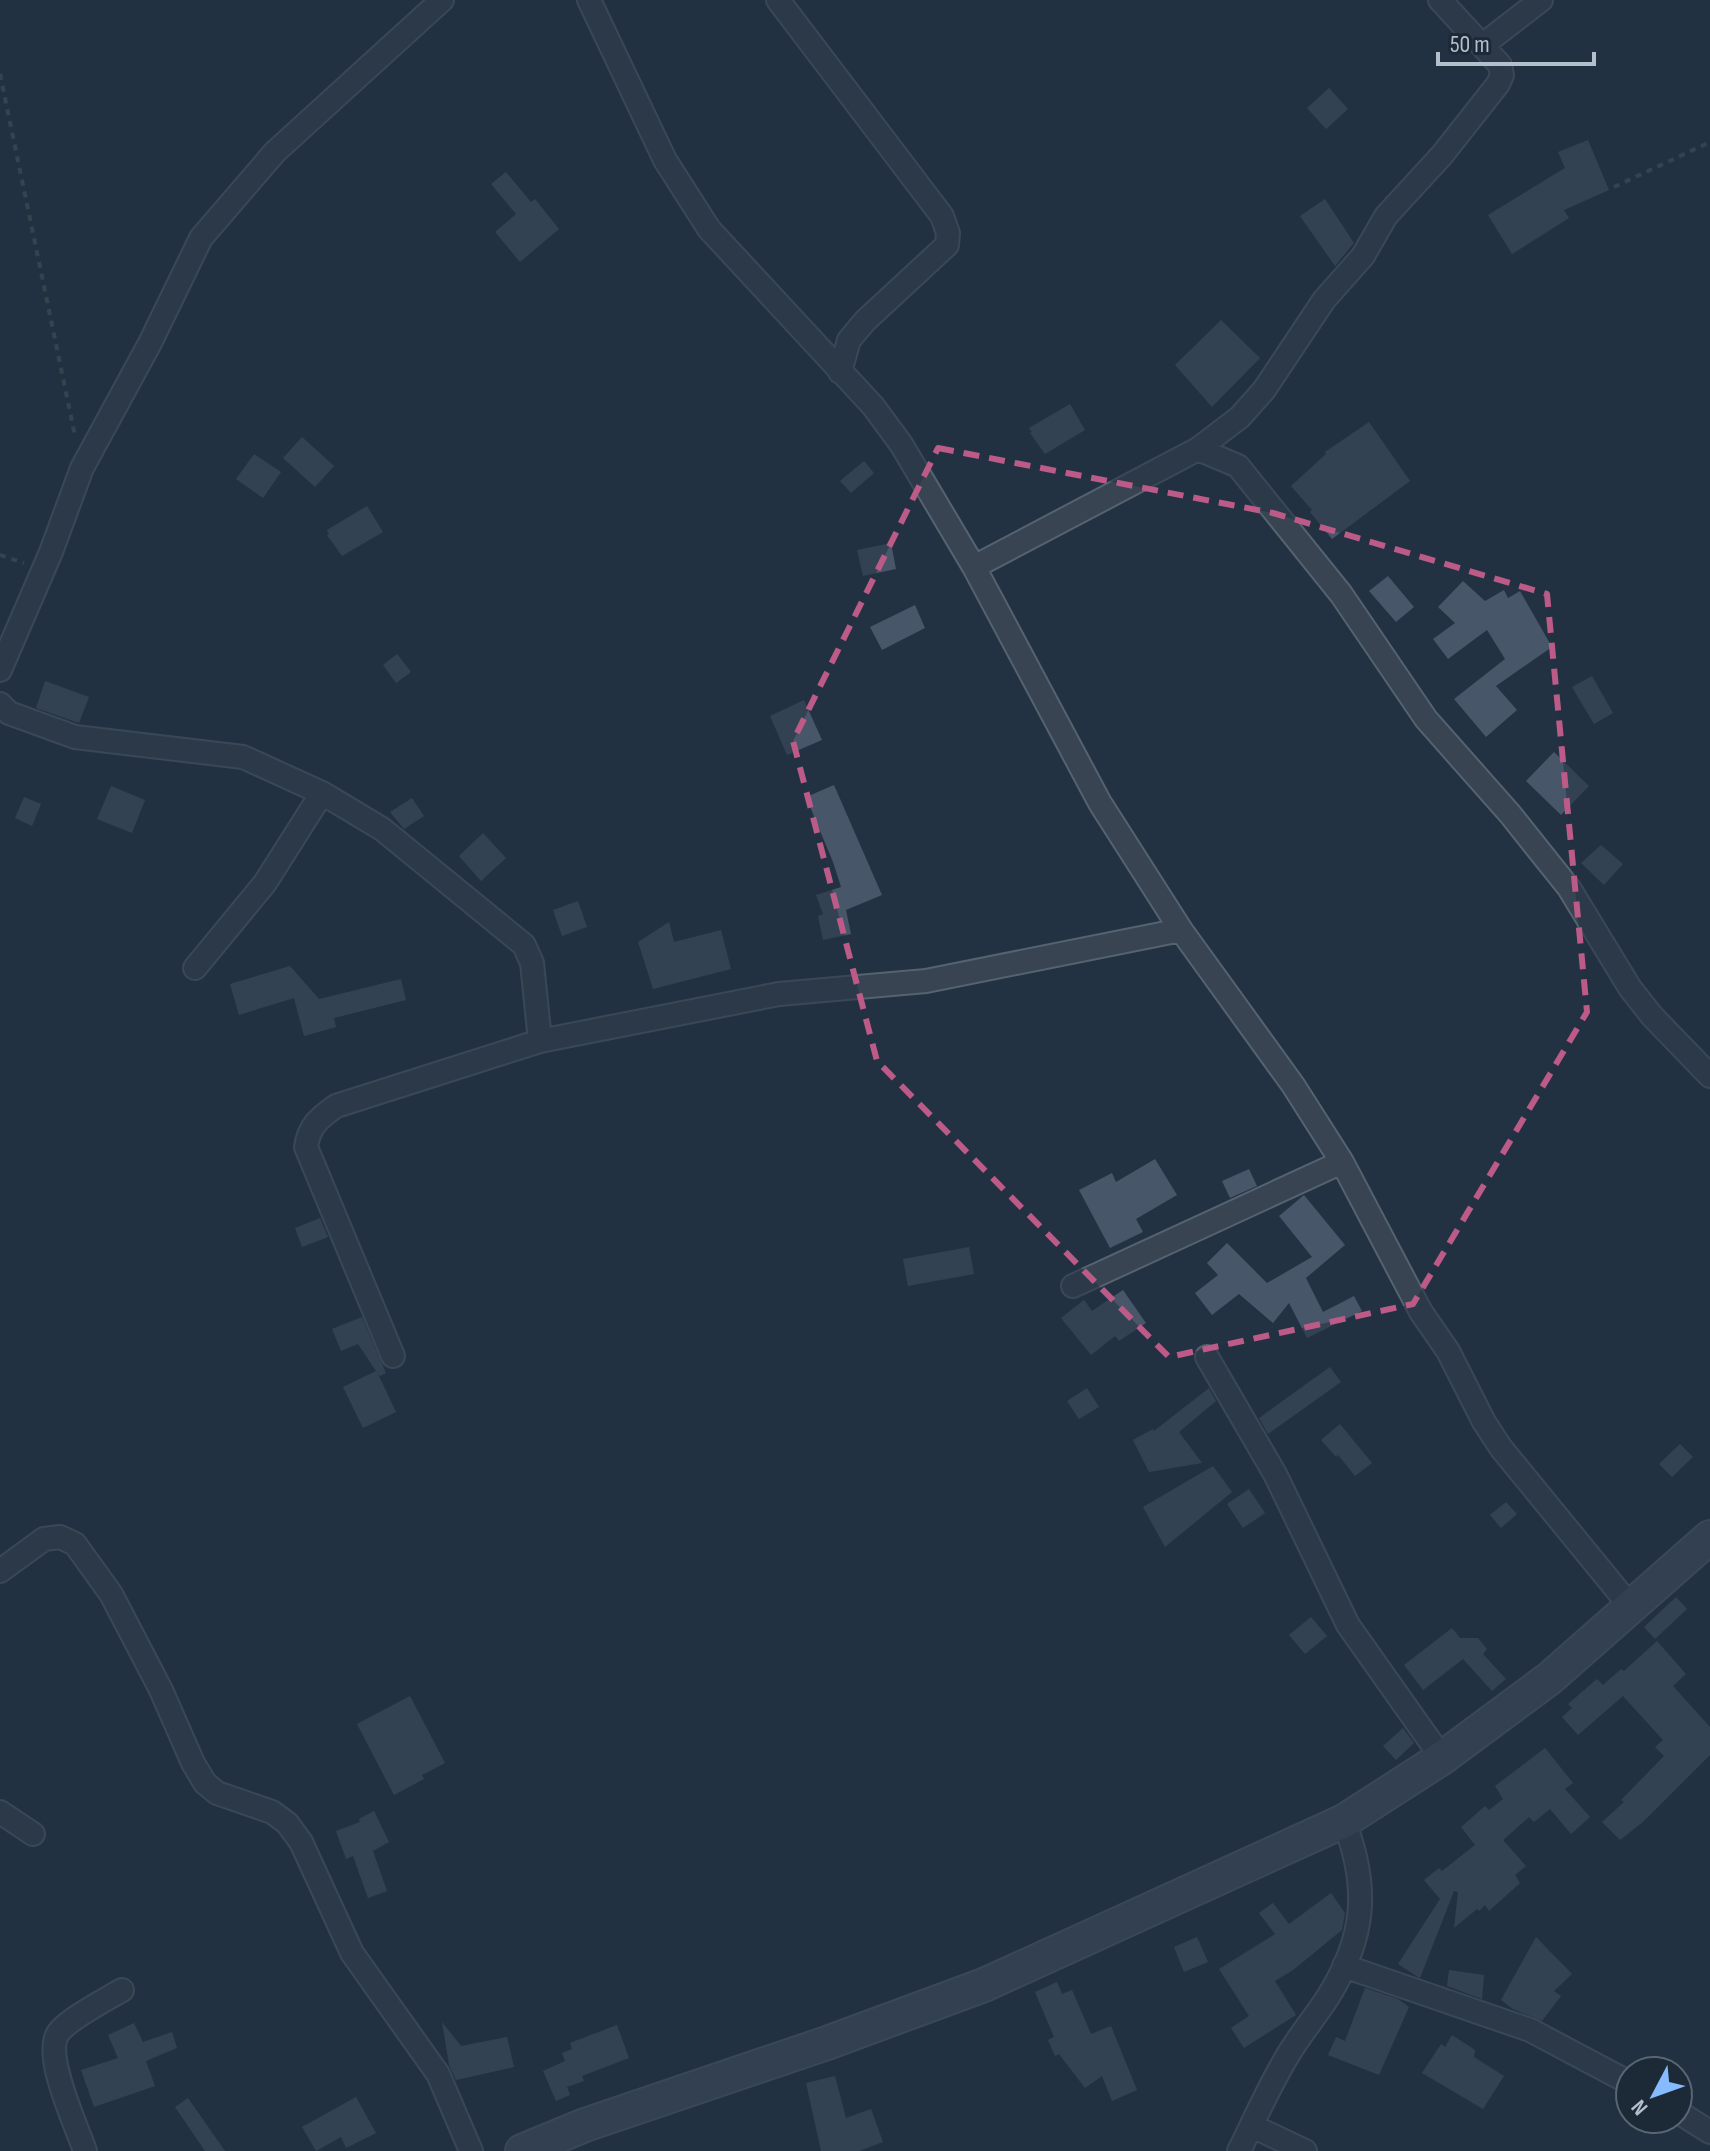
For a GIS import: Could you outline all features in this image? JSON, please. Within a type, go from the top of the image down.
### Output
[{"type":"main road","points":[[522,2151],[585,2125],[827,2043],[984,1985],[1344,1821],[1442,1758],[1550,1678],[1631,1607],[1705,1551]]},
{"type":"street","points":[[0,670],[51,552],[82,468],[150,343],[201,238],[275,152],[442,0]]},
{"type":"street","points":[[589,0],[665,160],[709,229],[873,406],[901,444],[974,567],[1100,803],[1181,930],[1293,1085],[1342,1162],[1421,1312],[1448,1351],[1501,1448],[1631,1607]]},
{"type":"street","points":[[778,0],[942,216],[948,233],[947,245],[865,321],[849,340],[840,372]]},
{"type":"street","points":[[974,567],[1198,449],[1240,417],[1264,390],[1324,300],[1363,256],[1386,216],[1442,155],[1498,84],[1502,75],[1500,65],[1484,44],[1440,0]]},
{"type":"street","points":[[1484,44],[1541,0]]},
{"type":"street","points":[[1198,449],[1238,466],[1341,594],[1426,719],[1510,814],[1569,888],[1630,988],[1652,1016],[1710,1076]]},
{"type":"street","points":[[0,704],[9,713],[75,737],[243,757],[322,793],[382,829],[524,945],[532,963],[540,1041]]},
{"type":"street","points":[[195,968],[265,883],[322,793]]},
{"type":"street","points":[[393,1356],[306,1147],[308,1133],[316,1121],[336,1106],[540,1041],[779,994],[926,981],[1181,930]]},
{"type":"street","points":[[1073,1286],[1342,1162]]},
{"type":"street","points":[[1207,1357],[1275,1474],[1348,1625],[1442,1758]]},
{"type":"street","points":[[0,1571],[44,1539],[60,1537],[75,1544],[111,1594],[205,1783],[217,1793],[272,1812],[287,1823],[301,1842],[352,1953],[438,2074],[471,2151]]},
{"type":"street","points":[[0,1812],[33,1834]]},
{"type":"street","points":[[1239,2151],[1289,2053],[1330,1994],[1344,1966],[1361,1914],[1356,1853],[1344,1821]]},
{"type":"street","points":[[1344,1966],[1530,2030],[1614,2075]]},
{"type":"street","points":[[85,2151],[54,2064],[52,2045],[60,2030],[122,1990]]},
{"type":"street","points":[[1252,2126],[1305,2151]]},
{"type":"path","points":[[0,74],[82,468]]},
{"type":"path","points":[[1614,187],[1710,142]]},
{"type":"highlighted area","points":[[938,448],[1273,513],[1547,594],[1587,1012],[1413,1304],[1169,1357],[877,1061],[793,741]]},
{"type":"building","points":[[1329,88],[1348,109],[1326,129],[1307,108]]},
{"type":"building","points":[[1588,140],[1609,190],[1564,210],[1569,218],[1512,254],[1488,215],[1565,168],[1558,152]]},
{"type":"building","points":[[506,172],[531,202],[535,199],[559,229],[520,262],[495,232],[516,214],[491,184]]},
{"type":"building","points":[[1325,199],[1354,243],[1335,266],[1300,216]]},
{"type":"building","points":[[1221,320],[1260,358],[1212,407],[1175,365]]},
{"type":"building","points":[[1070,404],[1085,430],[1045,454],[1029,428]]},
{"type":"building","points":[[1369,422],[1410,481],[1332,539],[1291,486],[1325,452]]},
{"type":"building","points":[[302,437],[334,466],[315,487],[283,458]]},
{"type":"building","points":[[254,454],[281,472],[263,498],[236,479]]},
{"type":"building","points":[[864,461],[874,473],[851,493],[840,481]]},
{"type":"building","points":[[367,506],[383,532],[342,556],[327,535],[327,530]]},
{"type":"building","points":[[891,543],[896,569],[863,576],[857,550]]},
{"type":"building","points":[[1388,576],[1414,607],[1396,622],[1369,591]]},
{"type":"building","points":[[1463,581],[1485,601],[1504,590],[1508,598],[1520,591],[1552,647],[1496,686],[1517,710],[1486,737],[1454,699],[1505,659],[1487,630],[1448,659],[1433,639],[1455,623],[1438,607]]},
{"type":"building","points":[[915,605],[925,628],[882,650],[870,627]]},
{"type":"building","points":[[397,654],[411,672],[396,683],[383,665]]},
{"type":"building","points":[[1592,676],[1613,713],[1594,724],[1572,687]]},
{"type":"building","points":[[45,681],[89,697],[79,723],[36,708]]},
{"type":"building","points":[[804,700],[822,740],[787,755],[770,716]]},
{"type":"building","points":[[1554,752],[1589,786],[1561,815],[1526,781]]},
{"type":"building","points":[[834,785],[882,895],[846,910],[851,934],[823,940],[818,916],[823,914],[816,895],[841,887],[806,797]]},
{"type":"building","points":[[111,786],[145,800],[132,833],[97,819]]},
{"type":"building","points":[[24,797],[41,804],[32,826],[15,818]]},
{"type":"building","points":[[412,798],[424,816],[404,829],[390,812]]},
{"type":"building","points":[[483,833],[506,858],[481,881],[459,856]]},
{"type":"building","points":[[1601,845],[1623,864],[1604,885],[1581,863]]},
{"type":"building","points":[[578,901],[587,927],[562,936],[553,910]]},
{"type":"building","points":[[669,922],[674,942],[721,930],[731,969],[653,989],[638,942]]},
{"type":"building","points":[[290,966],[319,999],[401,979],[406,1000],[334,1018],[336,1027],[304,1036],[294,998],[239,1015],[230,984]]},
{"type":"building","points":[[1155,1159],[1177,1195],[1136,1219],[1143,1232],[1110,1248],[1079,1190],[1112,1173],[1116,1182]]},
{"type":"building","points":[[1249,1169],[1257,1186],[1230,1198],[1222,1181]]},
{"type":"building","points":[[1304,1195],[1345,1245],[1306,1278],[1323,1312],[1354,1296],[1362,1311],[1307,1338],[1289,1303],[1273,1323],[1239,1294],[1212,1315],[1195,1293],[1218,1275],[1207,1263],[1227,1243],[1267,1283],[1312,1257],[1279,1216]]},
{"type":"building","points":[[320,1218],[328,1237],[302,1247],[295,1228]]},
{"type":"building","points":[[969,1247],[974,1274],[908,1286],[903,1259]]},
{"type":"building","points":[[1123,1290],[1146,1323],[1119,1341],[1115,1336],[1091,1355],[1061,1318],[1084,1300],[1092,1311]]},
{"type":"building","points":[[362,1317],[386,1373],[378,1374],[396,1412],[363,1428],[343,1387],[376,1371],[358,1344],[341,1351],[332,1329]]},
{"type":"building","points":[[1330,1367],[1341,1382],[1268,1434],[1259,1418]]},
{"type":"building","points":[[1087,1388],[1099,1407],[1079,1419],[1067,1401]]},
{"type":"building","points":[[1209,1388],[1216,1401],[1179,1432],[1202,1463],[1149,1472],[1133,1440],[1154,1431]]},
{"type":"building","points":[[1340,1424],[1372,1463],[1355,1476],[1321,1440]]},
{"type":"building","points":[[1680,1444],[1693,1457],[1672,1477],[1659,1464]]},
{"type":"building","points":[[1213,1466],[1232,1492],[1165,1547],[1143,1507]]},
{"type":"building","points":[[1249,1489],[1265,1513],[1243,1528],[1227,1504]]},
{"type":"building","points":[[1506,1502],[1517,1514],[1501,1528],[1490,1515]]},
{"type":"building","points":[[1676,1597],[1687,1609],[1655,1639],[1644,1627]]},
{"type":"building","points":[[1311,1617],[1327,1636],[1305,1654],[1289,1635]]},
{"type":"building","points":[[1452,1628],[1460,1638],[1478,1638],[1487,1649],[1483,1654],[1506,1679],[1492,1691],[1463,1659],[1423,1690],[1404,1665]]},
{"type":"building","points":[[1657,1641],[1686,1674],[1673,1686],[1710,1727],[1710,1755],[1643,1822],[1620,1840],[1602,1822],[1664,1756],[1655,1747],[1663,1740],[1623,1696],[1578,1735],[1562,1717],[1572,1708],[1568,1704],[1597,1679],[1603,1685],[1621,1669],[1624,1671]]},
{"type":"building","points":[[410,1696],[445,1763],[394,1795],[357,1724]]},
{"type":"building","points":[[1403,1728],[1414,1743],[1396,1760],[1383,1746]]},
{"type":"building","points":[[1545,1748],[1573,1783],[1565,1789],[1590,1817],[1571,1834],[1550,1809],[1534,1822],[1529,1817],[1503,1840],[1526,1866],[1515,1875],[1520,1883],[1489,1911],[1485,1905],[1454,1928],[1458,1892],[1454,1891],[1418,1977],[1398,1964],[1440,1899],[1424,1880],[1439,1868],[1442,1871],[1475,1845],[1461,1827],[1485,1806],[1489,1810],[1503,1799],[1495,1786]]},
{"type":"building","points":[[374,1811],[389,1842],[373,1851],[387,1891],[368,1898],[353,1856],[346,1859],[336,1831],[360,1822],[359,1819]]},
{"type":"building","points":[[1331,1893],[1345,1913],[1342,1930],[1275,1981],[1296,2015],[1244,2048],[1231,2028],[1249,2016],[1219,1969],[1275,1934],[1259,1913],[1273,1903],[1289,1924]]},
{"type":"building","points":[[1197,1937],[1208,1962],[1184,1972],[1174,1947]]},
{"type":"building","points":[[1536,1937],[1572,1974],[1554,1991],[1561,1996],[1542,2021],[1513,2009],[1501,2000]]},
{"type":"building","points":[[1449,1970],[1484,1975],[1482,1999],[1447,1986]]},
{"type":"building","points":[[1057,1982],[1062,1994],[1072,1990],[1091,2034],[1111,2026],[1137,2090],[1112,2101],[1102,2076],[1085,2088],[1059,2054],[1055,2056],[1048,2040],[1054,2037],[1035,1992]]},
{"type":"building","points":[[1365,1988],[1398,1999],[1409,2007],[1379,2075],[1328,2055],[1336,2037],[1345,2041]]},
{"type":"building","points":[[442,2022],[461,2046],[507,2037],[514,2067],[456,2080],[449,2065]]},
{"type":"building","points":[[134,2023],[143,2042],[172,2032],[177,2048],[146,2061],[155,2086],[94,2107],[81,2070],[118,2058],[108,2035]]},
{"type":"building","points":[[617,2025],[629,2058],[582,2076],[584,2081],[567,2087],[570,2095],[556,2101],[543,2071],[565,2061],[562,2053],[572,2049],[570,2043]]},
{"type":"building","points":[[1452,2035],[1475,2050],[1474,2057],[1504,2076],[1483,2109],[1422,2073],[1441,2044],[1445,2047]]},
{"type":"building","points":[[835,2076],[846,2118],[871,2109],[883,2142],[859,2151],[821,2151],[806,2083]]},
{"type":"building","points":[[356,2097],[376,2133],[346,2148],[341,2137],[316,2151],[302,2127]]},
{"type":"building","points":[[188,2098],[225,2151],[205,2151],[175,2107]]}]
